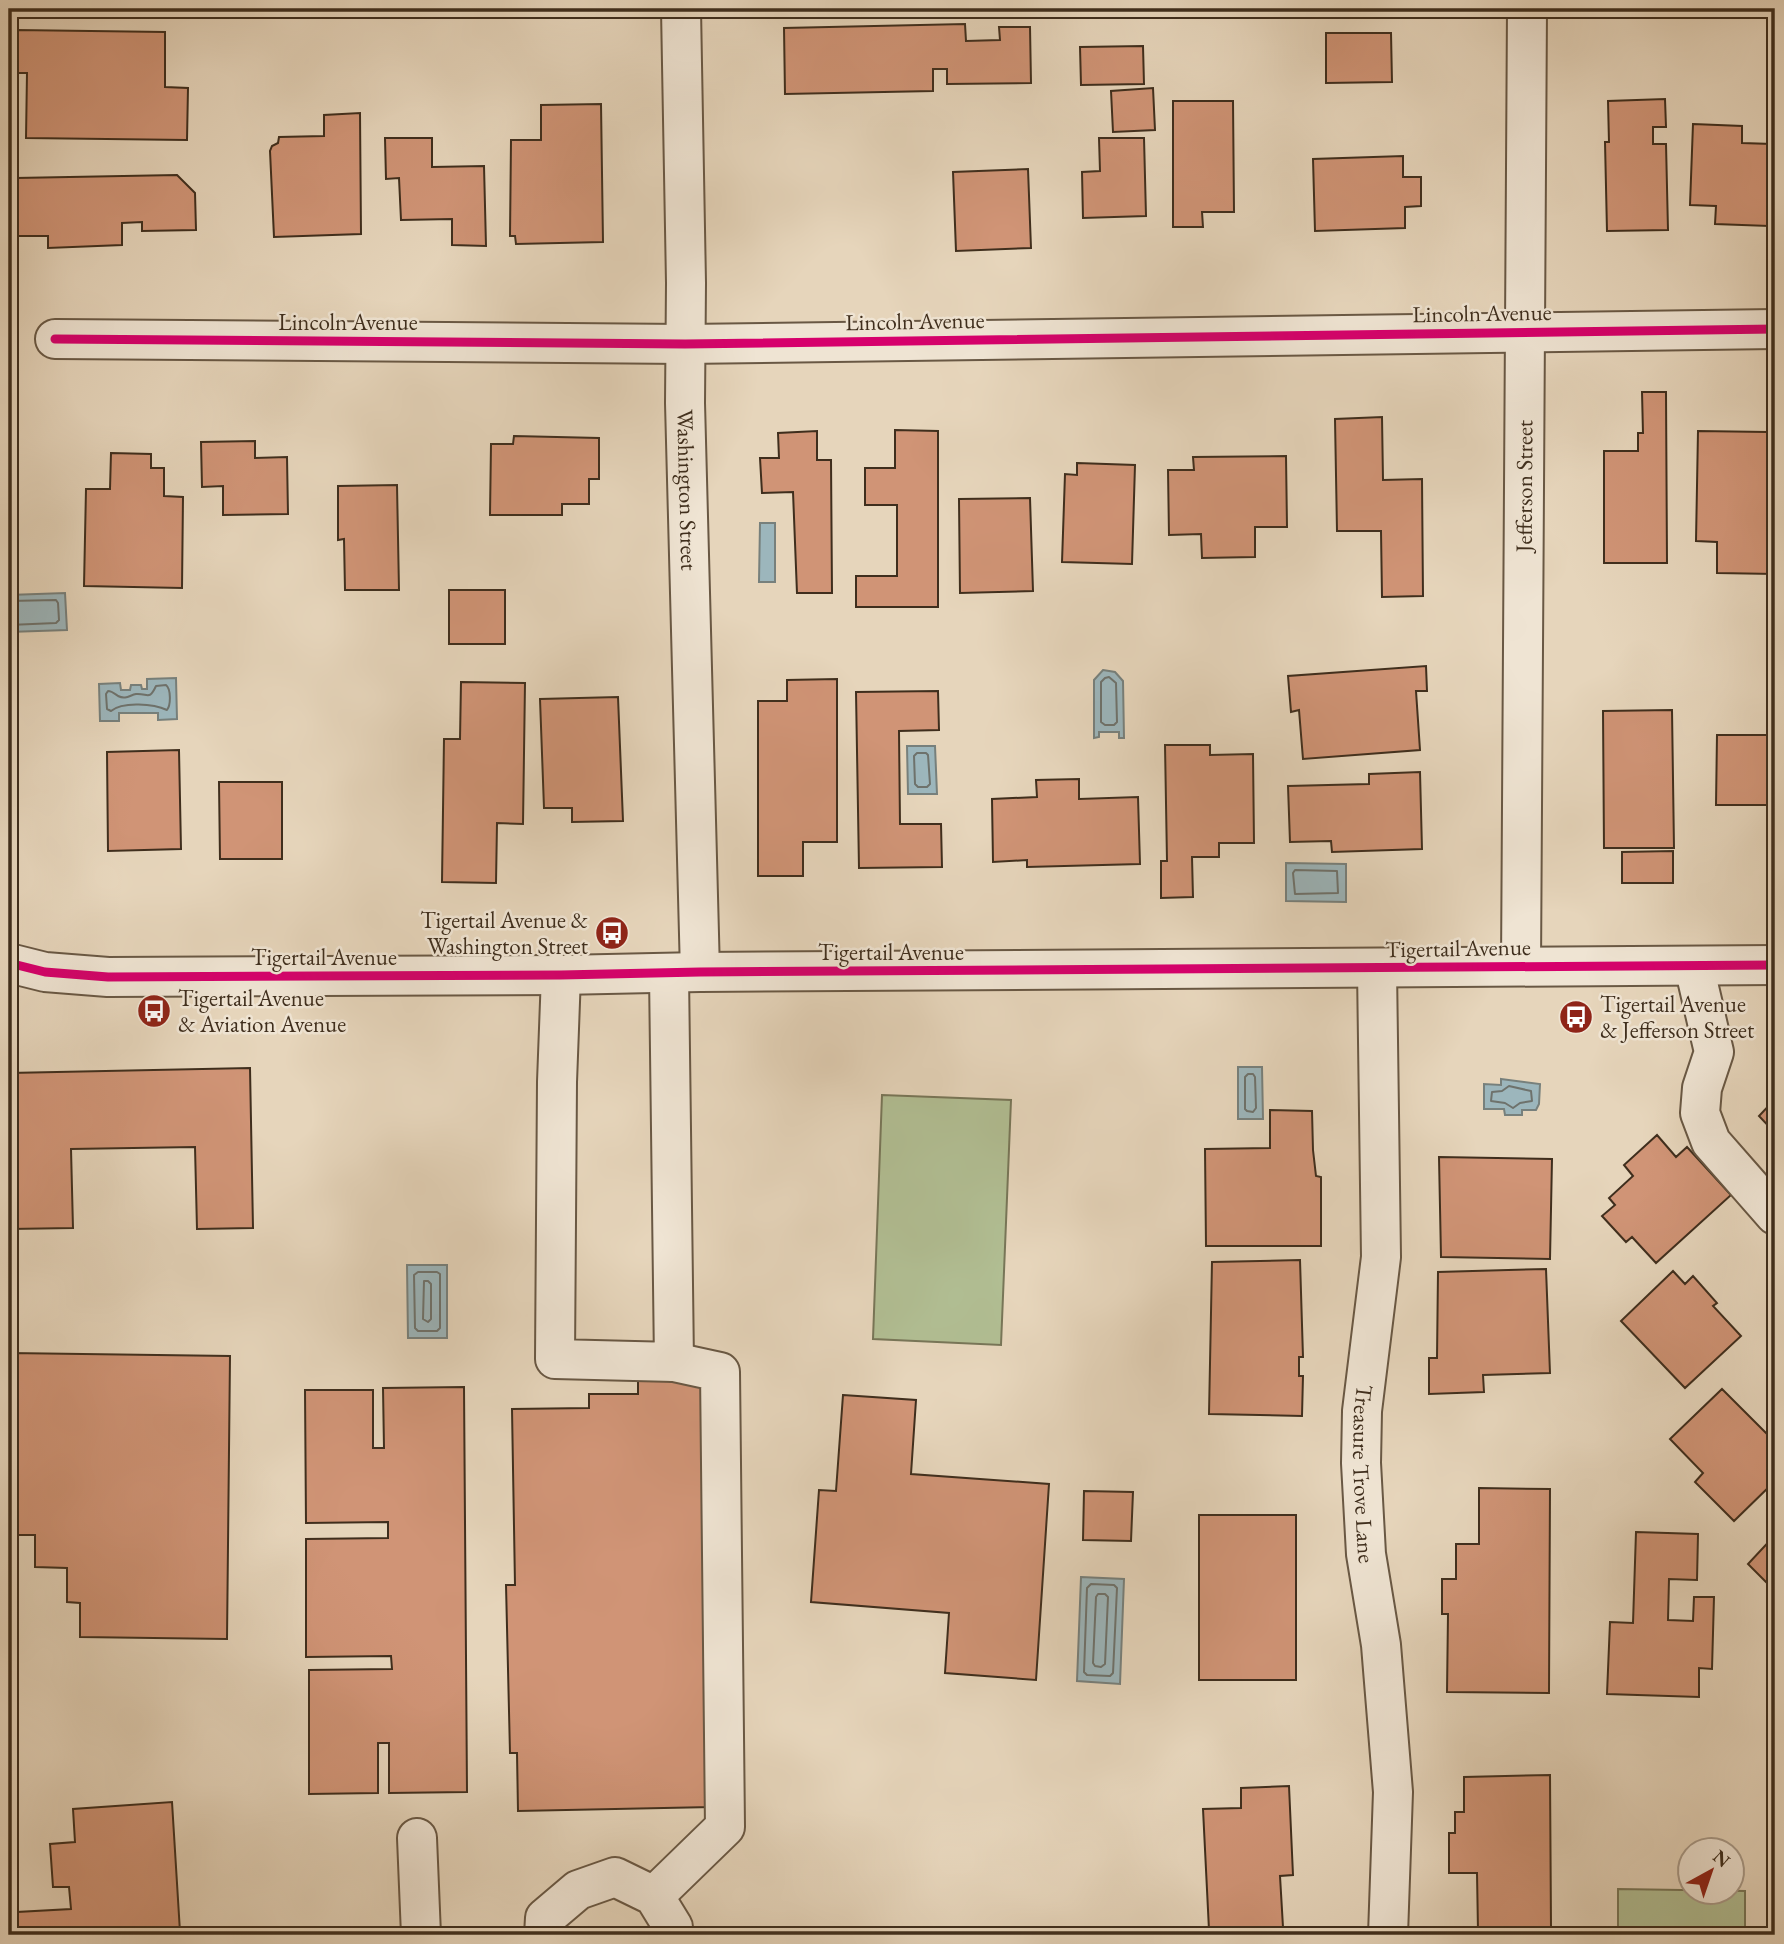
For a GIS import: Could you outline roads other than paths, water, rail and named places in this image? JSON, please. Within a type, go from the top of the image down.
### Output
[{"type":"street","name":"Washington Street","points":[[674,1362],[684,973],[686,283],[681,9]]},
{"type":"street","name":"Jefferson Street","points":[[1521,966],[1527,9]]},
{"type":"street","name":"Lincoln Avenue","points":[[55,339],[685,344],[1775,329]]},
{"type":"street","name":"Tigertail Avenue","points":[[9,962],[45,972],[108,976],[1775,965]]},
{"type":"street","points":[[1694,966],[1714,1052],[1702,1088],[1700,1113],[1711,1142],[1775,1215]]},
{"type":"street","name":"Treasure Trove Lane","points":[[1377,969],[1381,1257],[1362,1411],[1361,1463],[1366,1554],[1381,1645],[1393,1792],[1388,1935]]},
{"type":"street","points":[[561,975],[557,1082],[555,1359],[674,1362],[720,1371],[725,1827],[654,1896]]},
{"type":"street","points":[[417,1838],[421,1935]]},
{"type":"street","points":[[544,1935],[545,1919],[578,1890],[615,1877],[654,1896],[673,1927],[673,1935]]},
{"type":"water","points":[[760,523],[775,523],[775,582],[759,582]]},
{"type":"water","points":[[65,593],[67,630],[9,632],[9,595]]},
{"type":"water","points":[[1103,670],[1115,672],[1123,681],[1124,738],[1119,738],[1119,732],[1099,732],[1099,737],[1094,738],[1094,680]]},
{"type":"water","points":[[176,678],[177,719],[158,720],[158,713],[119,713],[119,721],[100,721],[99,684],[120,683],[121,690],[130,690],[131,685],[141,685],[142,689],[147,689],[147,679]]},
{"type":"water","points":[[907,746],[935,746],[937,794],[908,794]]},
{"type":"water","points":[[1286,863],[1346,864],[1346,902],[1286,901]]},
{"type":"water","points":[[1238,1067],[1262,1067],[1263,1119],[1238,1119]]},
{"type":"water","points":[[1501,1079],[1540,1084],[1536,1110],[1522,1110],[1522,1115],[1505,1115],[1504,1109],[1484,1109],[1484,1084],[1501,1085]]},
{"type":"water","points":[[407,1265],[447,1265],[447,1338],[408,1338]]},
{"type":"water","points":[[1081,1577],[1124,1579],[1120,1684],[1077,1681]]},
{"type":"place","name":"Tigertail Avenue & Washington Street","points":[[612,933]]},
{"type":"place","name":"Tigertail Avenue & Aviation Avenue","points":[[154,1011]]},
{"type":"place","name":"Tigertail Avenue & Jefferson Street","points":[[1576,1017]]}]
